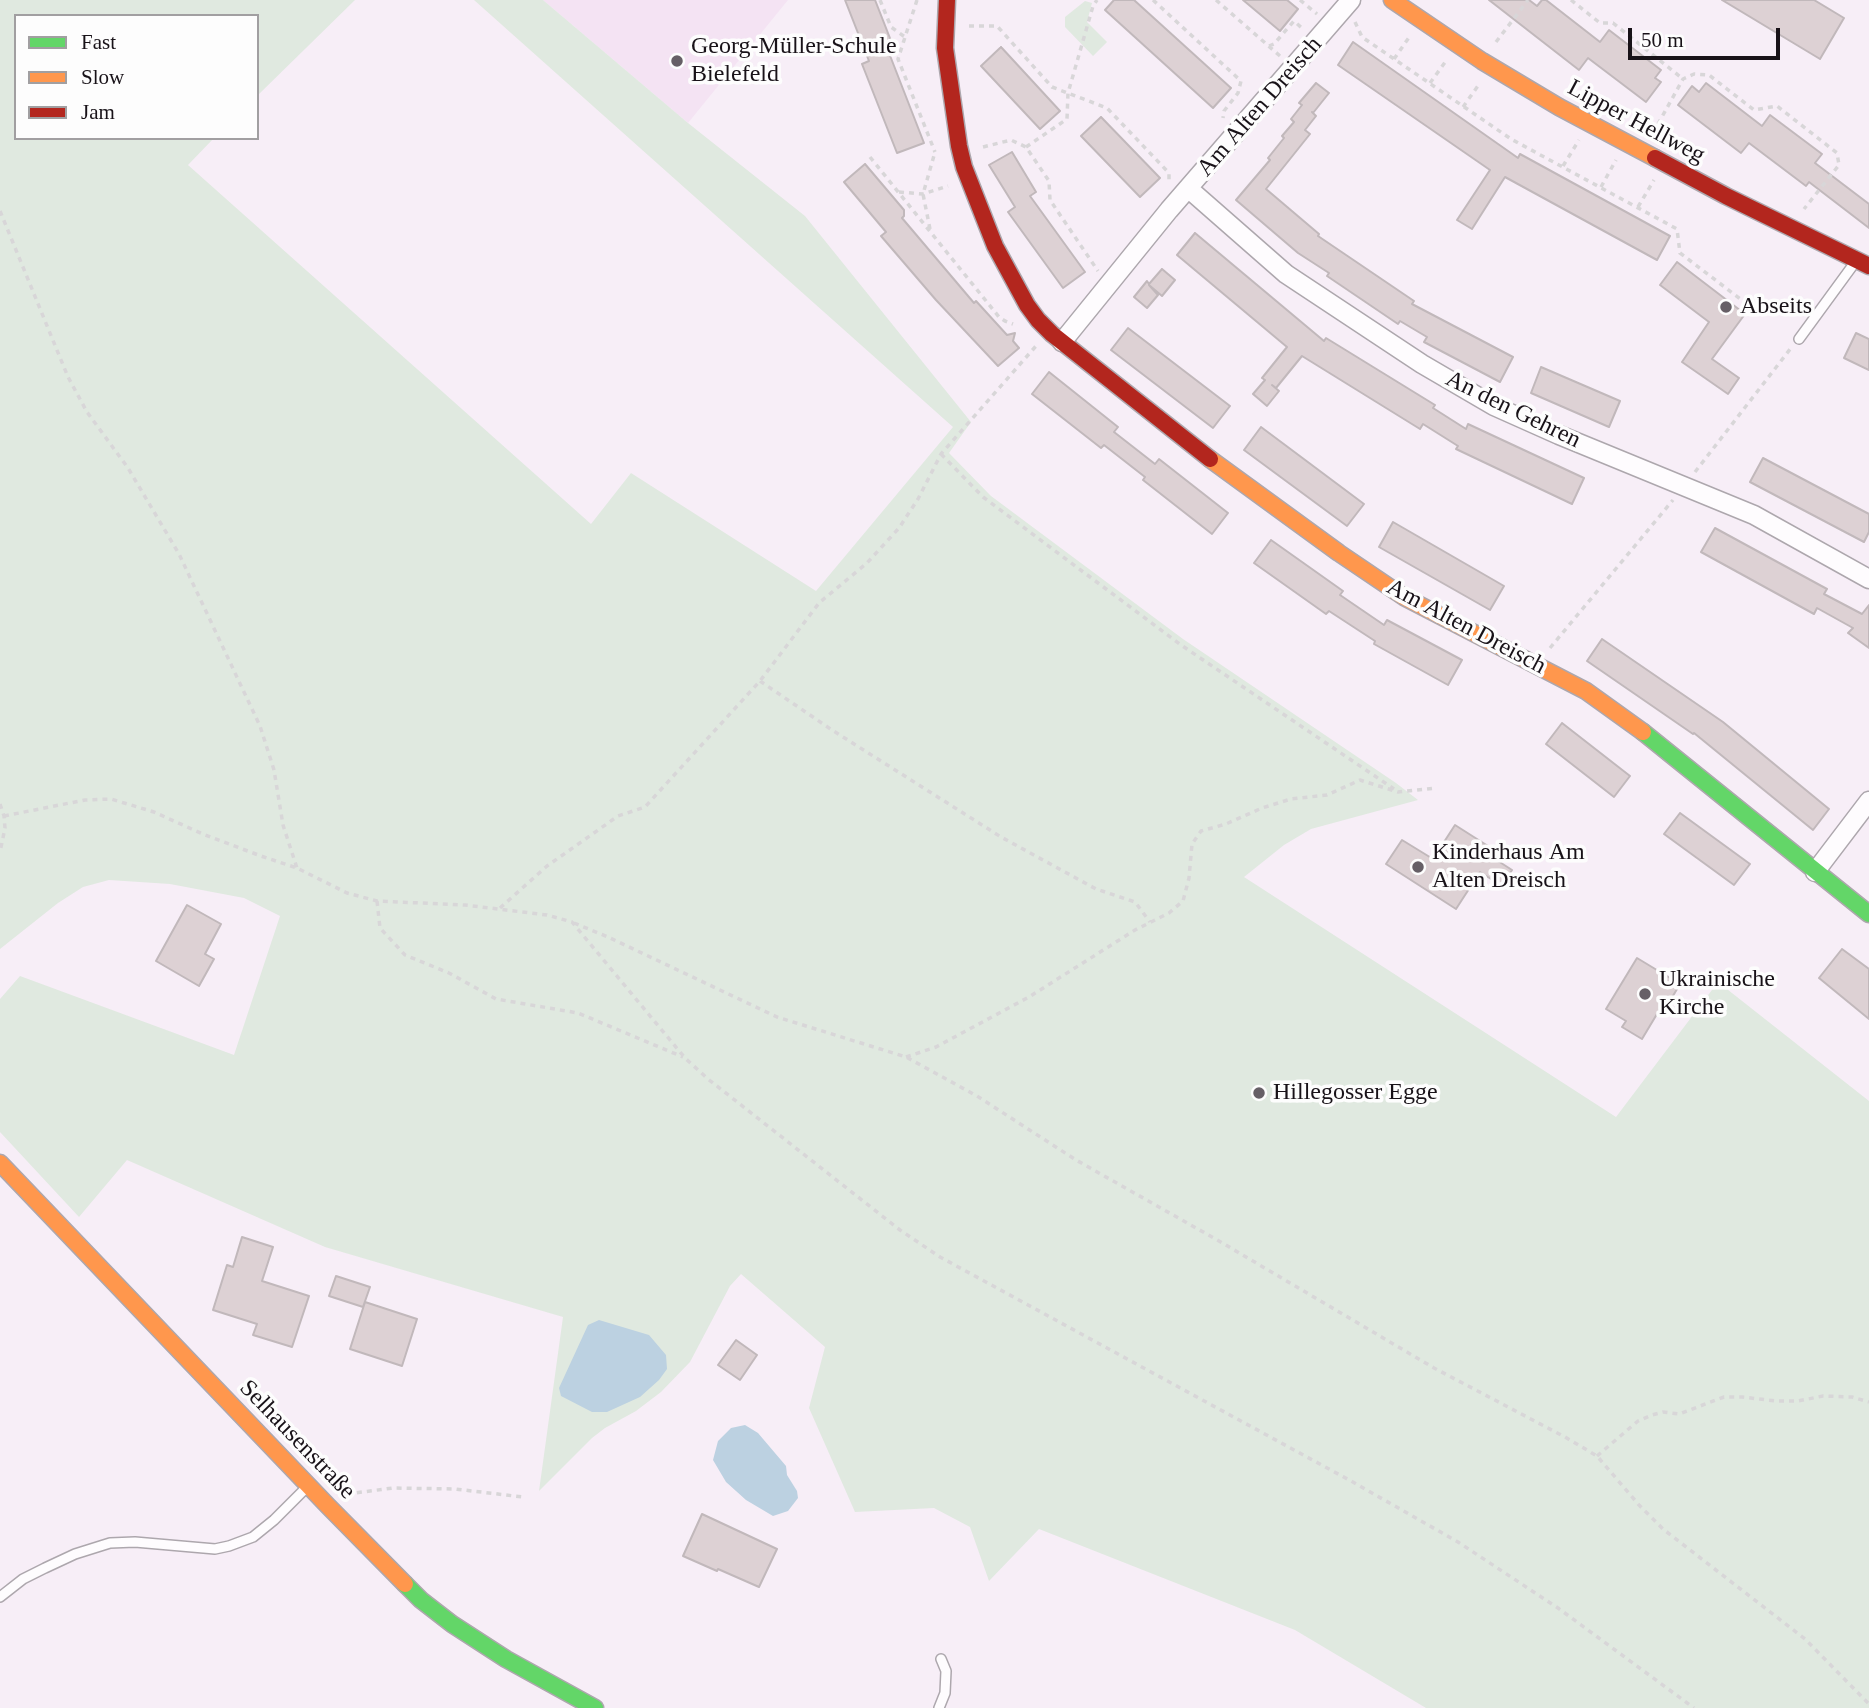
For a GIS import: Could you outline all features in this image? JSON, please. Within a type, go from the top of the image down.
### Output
[{"type":"street","name":"Am Alten Dreisch","points":[[947,0],[948,72],[960,152],[995,246],[1038,320],[1190,445],[1339,554],[1404,597],[1586,691],[1637,727],[1869,914]]},
{"type":"street","name":"Lipper Hellweg","points":[[1392,0],[1547,101],[1863,263]]},
{"type":"street","name":"Am Alten Dreisch","points":[[1057,338],[1112,282],[1169,210],[1350,2]]},
{"type":"street","name":"An den Gehren","points":[[1189,189],[1286,274],[1422,364],[1494,406],[1754,515],[1869,579]]},
{"type":"street","points":[[1815,872],[1869,801]]},
{"type":"street","name":"Selhausenstraße","points":[[0,1163],[421,1600],[506,1659],[595,1708]]},
{"type":"lane","points":[[1799,338],[1863,263]]},
{"type":"lane","points":[[0,1597],[23,1579],[45,1568],[75,1554],[110,1543],[135,1542],[215,1549],[229,1546],[253,1536],[274,1520],[309,1485]]},
{"type":"lane","points":[[939,1708],[945,1693],[946,1671],[941,1659]]},
{"type":"path","points":[[880,0],[891,27],[905,37]]},
{"type":"path","points":[[917,0],[898,59],[935,152],[923,194],[930,231]]},
{"type":"path","points":[[1026,147],[1067,119],[1066,100],[1097,0]]},
{"type":"path","points":[[1153,0],[1241,81],[1238,93],[1224,111],[1226,146]]},
{"type":"path","points":[[1216,0],[1294,67]]},
{"type":"path","points":[[1482,61],[1528,0]]},
{"type":"path","points":[[1571,0],[1600,23],[1613,23],[1683,79]]},
{"type":"path","points":[[1350,2],[1362,37],[1511,139],[1677,229],[1679,253],[1760,314]]},
{"type":"path","points":[[1269,46],[1274,44],[1294,21]]},
{"type":"path","points":[[946,25],[997,26],[1052,87],[1107,108],[1169,173],[1169,210]]},
{"type":"path","points":[[1394,59],[1412,34]]},
{"type":"path","points":[[1430,84],[1447,58]]},
{"type":"path","points":[[1642,152],[1683,79],[1694,74],[1709,75],[1754,110],[1777,106],[1837,153],[1839,165],[1789,227]]},
{"type":"path","points":[[1463,107],[1481,82]]},
{"type":"path","points":[[960,152],[1011,140],[1026,147],[1049,181],[1050,201],[1099,272],[1112,282]]},
{"type":"path","points":[[1563,167],[1578,140]]},
{"type":"path","points":[[870,157],[999,317],[1028,327],[1038,320]]},
{"type":"path","points":[[1600,187],[1616,160]]},
{"type":"path","points":[[899,192],[923,194],[969,180]]},
{"type":"path","points":[[1638,208],[1653,181]]},
{"type":"path","points":[[0,211],[68,377],[87,412],[128,468],[179,554],[260,726],[274,770],[283,825],[298,868]]},
{"type":"path","points":[[500,908],[547,866],[618,816],[645,807],[760,681],[820,603],[867,563],[899,528],[918,499],[941,454],[1036,347],[1057,338]]},
{"type":"path","points":[[1536,665],[1685,485],[1799,338]]},
{"type":"path","points":[[941,454],[983,497],[1181,645],[1398,792]]},
{"type":"path","points":[[760,681],[1001,837],[1096,889],[1135,902],[1150,922]]},
{"type":"path","points":[[906,1058],[936,1047],[1029,997],[1135,930],[1169,913],[1182,901],[1189,878],[1192,844],[1201,831],[1291,799],[1327,795],[1360,780],[1398,792],[1437,788]]},
{"type":"path","points":[[4,816],[85,800],[111,799],[155,812],[205,835],[298,868],[347,893],[377,901],[465,905],[547,915],[608,937],[777,1017],[906,1058],[976,1096],[1076,1160],[1434,1368],[1597,1456],[1664,1529],[1805,1639],[1869,1704]]},
{"type":"path","points":[[0,804],[5,828],[0,852]]},
{"type":"path","points":[[377,901],[380,928],[405,955],[449,973],[496,999],[578,1013],[685,1058]]},
{"type":"path","points":[[572,922],[685,1058],[900,1230],[940,1257],[1458,1542],[1558,1608],[1694,1708]]},
{"type":"path","points":[[1597,1456],[1638,1421],[1663,1412],[1679,1414],[1724,1397],[1798,1401],[1823,1396],[1852,1396],[1869,1402]]},
{"type":"path","points":[[328,1506],[342,1495],[393,1488],[455,1489],[523,1497]]},
{"type":"shaded area","points":[[0,0],[355,0],[259,94],[259,14],[14,14],[14,140],[212,140],[188,165],[591,524],[631,473],[816,591],[953,427],[474,0],[543,0],[688,123],[805,216],[971,422],[949,453],[991,496],[1183,639],[1418,800],[1311,829],[1284,845],[1244,877],[1616,1117],[1718,982],[1869,1101],[1869,1708],[1426,1708],[1295,1630],[1039,1529],[989,1581],[970,1527],[934,1508],[855,1512],[809,1408],[825,1347],[741,1274],[730,1286],[690,1362],[661,1392],[592,1438],[539,1491],[563,1317],[325,1247],[127,1160],[79,1217],[0,1132],[0,999],[20,976],[234,1055],[280,916],[244,898],[170,884],[109,880],[83,887],[58,903],[0,949]]},
{"type":"shaded area","name":"Georg-Müller-Schule Bielefeld","points":[[543,0],[788,0],[688,123]]},
{"type":"shaded area","points":[[1085,1],[1092,3],[1087,22],[1107,42],[1093,56],[1065,27],[1065,17]]},
{"type":"water","points":[[599,1320],[649,1335],[666,1355],[667,1369],[659,1380],[640,1397],[607,1412],[592,1412],[561,1396],[559,1388],[588,1325]]},
{"type":"water","points":[[745,1425],[758,1433],[786,1466],[787,1475],[797,1491],[798,1498],[788,1511],[773,1516],[746,1500],[726,1482],[713,1460],[718,1441],[731,1428]]},
{"type":"building","points":[[845,0],[875,0],[895,51],[889,53],[924,143],[897,153],[862,64],[869,61]]},
{"type":"building","points":[[1114,0],[1134,0],[1231,88],[1213,108],[1105,10]]},
{"type":"building","points":[[1243,0],[1287,0],[1298,9],[1280,31]]},
{"type":"building","points":[[1489,0],[1529,0],[1537,6],[1542,0],[1546,0],[1600,42],[1609,30],[1661,70],[1655,78],[1661,82],[1646,102],[1588,58],[1579,70]]},
{"type":"building","points":[[1722,0],[1814,0],[1844,18],[1820,59]]},
{"type":"building","points":[[1353,42],[1518,158],[1520,154],[1670,236],[1657,260],[1505,177],[1472,229],[1457,220],[1490,170],[1338,65]]},
{"type":"building","points":[[1001,47],[1060,111],[1040,129],[981,66]]},
{"type":"building","points":[[1316,83],[1329,93],[1313,113],[1316,116],[1305,130],[1310,134],[1266,189],[1319,234],[1318,236],[1414,301],[1412,304],[1513,357],[1500,382],[1424,342],[1427,337],[1400,321],[1398,324],[1327,276],[1329,273],[1298,253],[1236,200],[1270,160],[1268,158],[1294,122],[1291,119],[1302,105],[1299,103]]},
{"type":"building","points":[[1706,83],[1762,126],[1770,115],[1822,154],[1815,163],[1869,204],[1869,228],[1809,182],[1806,186],[1749,143],[1741,153],[1678,105],[1692,86],[1699,92]]},
{"type":"building","points":[[1101,117],[1160,178],[1140,197],[1081,136]]},
{"type":"building","points":[[1012,152],[1036,192],[1030,196],[1085,272],[1063,288],[1008,212],[1015,207],[989,165]]},
{"type":"building","points":[[865,164],[904,210],[902,218],[974,303],[976,301],[1007,335],[1015,333],[1013,341],[1019,348],[998,366],[881,236],[886,232],[844,182]]},
{"type":"building","points":[[1195,233],[1324,341],[1326,338],[1435,405],[1433,408],[1466,429],[1468,424],[1584,478],[1572,504],[1456,449],[1458,446],[1423,424],[1420,429],[1302,356],[1276,388],[1272,385],[1279,391],[1267,406],[1253,394],[1287,347],[1177,255]]},
{"type":"building","points":[[1677,262],[1745,314],[1712,359],[1739,378],[1728,394],[1682,362],[1709,322],[1660,285]]},
{"type":"building","points":[[1162,269],[1175,280],[1162,296],[1149,285],[1158,295],[1147,308],[1134,297],[1147,281],[1149,284]]},
{"type":"building","points":[[1128,328],[1230,406],[1213,428],[1111,350]]},
{"type":"building","points":[[1856,333],[1869,339],[1869,370],[1844,358]]},
{"type":"building","points":[[1541,367],[1620,401],[1609,427],[1531,393]]},
{"type":"building","points":[[1049,372],[1118,427],[1114,432],[1155,464],[1159,459],[1228,513],[1212,534],[1143,480],[1145,477],[1104,445],[1101,448],[1032,394]]},
{"type":"building","points":[[1261,427],[1364,504],[1347,526],[1244,450]]},
{"type":"building","points":[[1763,458],[1869,514],[1869,532],[1864,542],[1750,482]]},
{"type":"building","points":[[1393,522],[1504,586],[1490,610],[1379,547]]},
{"type":"building","points":[[1715,528],[1827,589],[1824,594],[1862,614],[1869,605],[1869,648],[1848,633],[1853,628],[1817,608],[1814,614],[1701,552]]},
{"type":"building","points":[[1271,540],[1343,591],[1340,595],[1384,625],[1387,620],[1462,660],[1448,685],[1374,644],[1375,641],[1329,611],[1326,614],[1254,563]]},
{"type":"building","points":[[1602,639],[1723,722],[1829,809],[1813,830],[1694,733],[1587,661]]},
{"type":"building","points":[[1562,723],[1630,776],[1614,797],[1546,744]]},
{"type":"building","points":[[1680,813],[1750,864],[1734,885],[1664,834]]},
{"type":"building","name":"Kinderhaus Am Alten Dreisch","points":[[1455,825],[1499,853],[1495,859],[1512,870],[1502,886],[1480,872],[1456,909],[1386,864],[1402,840],[1433,859]]},
{"type":"building","points":[[187,905],[221,924],[205,954],[214,959],[199,986],[156,961]]},
{"type":"building","points":[[1842,949],[1869,969],[1869,1019],[1819,978]]},
{"type":"building","name":"Ukrainische Kirche","points":[[1637,958],[1680,984],[1667,1006],[1663,1004],[1642,1039],[1622,1027],[1626,1021],[1606,1009]]},
{"type":"building","points":[[242,1237],[273,1247],[262,1281],[309,1296],[292,1347],[253,1335],[257,1324],[213,1310],[227,1265],[233,1267]]},
{"type":"building","points":[[336,1276],[370,1287],[363,1307],[329,1296]]},
{"type":"building","points":[[365,1302],[417,1319],[402,1366],[350,1349]]},
{"type":"building","points":[[736,1340],[757,1355],[740,1380],[718,1365]]},
{"type":"building","points":[[702,1514],[777,1549],[759,1587],[683,1556]]},
{"type":"traffic: fast","points":[[1643,732],[1869,914]]},
{"type":"traffic: fast","points":[[405,1584],[452,1624],[506,1659],[595,1708]]},
{"type":"traffic: slow","points":[[1392,0],[1482,61],[1559,107],[1655,158]]},
{"type":"traffic: slow","points":[[1210,459],[1404,597],[1586,691],[1643,732]]},
{"type":"traffic: slow","points":[[0,1163],[405,1584]]},
{"type":"traffic: jam","points":[[947,0],[945,48],[964,167],[995,246],[1027,305],[1052,334],[1210,459]]},
{"type":"traffic: jam","points":[[1655,158],[1869,266]]},
{"type":"place","name":"Georg-Müller-Schule Bielefeld","points":[[677,61]]},
{"type":"place","name":"Abseits","points":[[1726,307]]},
{"type":"place","name":"Kinderhaus Am Alten Dreisch","points":[[1418,867]]},
{"type":"place","name":"Ukrainische Kirche","points":[[1645,994]]},
{"type":"place","name":"Hillegosser Egge","points":[[1259,1093]]}]
